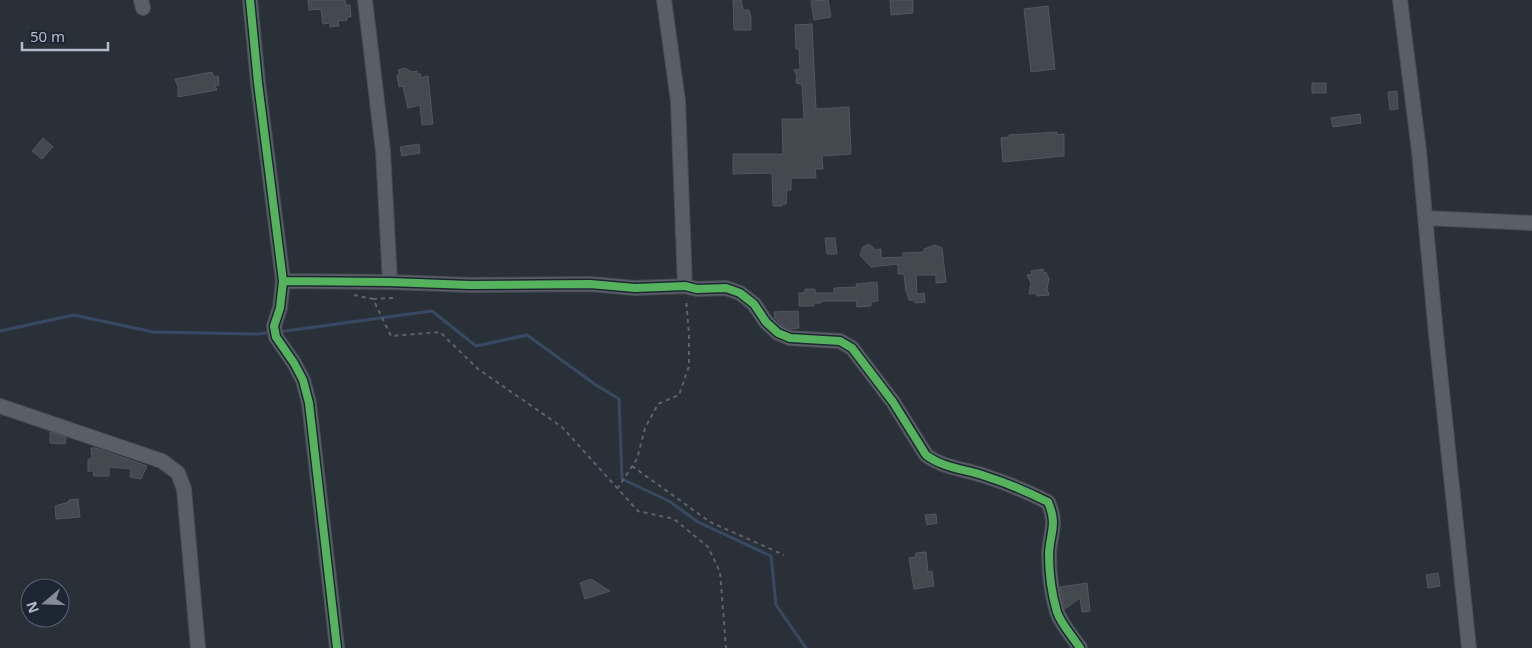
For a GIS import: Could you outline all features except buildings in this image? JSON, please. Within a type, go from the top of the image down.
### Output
[{"type":"street","points":[[250,0],[258,83],[283,281],[280,308],[274,326],[276,337],[303,380],[309,403],[337,648]]},
{"type":"street","points":[[365,0],[382,151],[390,282]]},
{"type":"street","points":[[664,0],[678,100],[685,286]]},
{"type":"street","points":[[1400,0],[1420,151],[1469,648]]},
{"type":"street","points":[[1426,218],[1532,223]]},
{"type":"street","points":[[283,281],[470,285],[590,284],[635,288],[685,286],[697,289],[726,288],[740,293],[754,304],[766,322],[778,333],[790,338],[840,341],[852,348],[893,402],[926,455],[947,466],[985,476],[1048,502],[1054,522],[1049,554],[1057,613],[1080,648]]},
{"type":"street","points":[[0,406],[162,461],[178,473],[184,489],[198,648]]},
{"type":"path","points":[[618,489],[636,459],[645,428],[658,404],[678,395],[689,366],[690,335],[685,286]]},
{"type":"path","points":[[346,294],[373,299],[391,336],[440,332],[478,369],[562,427],[638,511],[674,519],[708,547],[720,572],[726,648]]},
{"type":"path","points":[[632,466],[710,522],[784,555]]},
{"type":"waterway","points":[[278,332],[432,311],[476,346],[527,335],[596,385],[619,399],[622,479],[669,501],[698,522],[771,556],[776,605],[806,648]]},
{"type":"waterway","points":[[0,331],[74,315],[153,332],[258,334],[272,332]]},
{"type":"cycle path","points":[[250,0],[258,83],[283,281],[280,308],[274,326],[276,337],[303,380],[309,403],[337,648]]},
{"type":"cycle path","points":[[283,281],[470,285],[590,284],[635,288],[685,286],[697,289],[726,288],[740,293],[754,304],[766,322],[778,333],[790,338],[840,341],[852,348],[893,402],[926,455],[940,463],[1001,482],[1048,502],[1053,517],[1049,554],[1050,576],[1057,612],[1064,626],[1080,648]]}]
